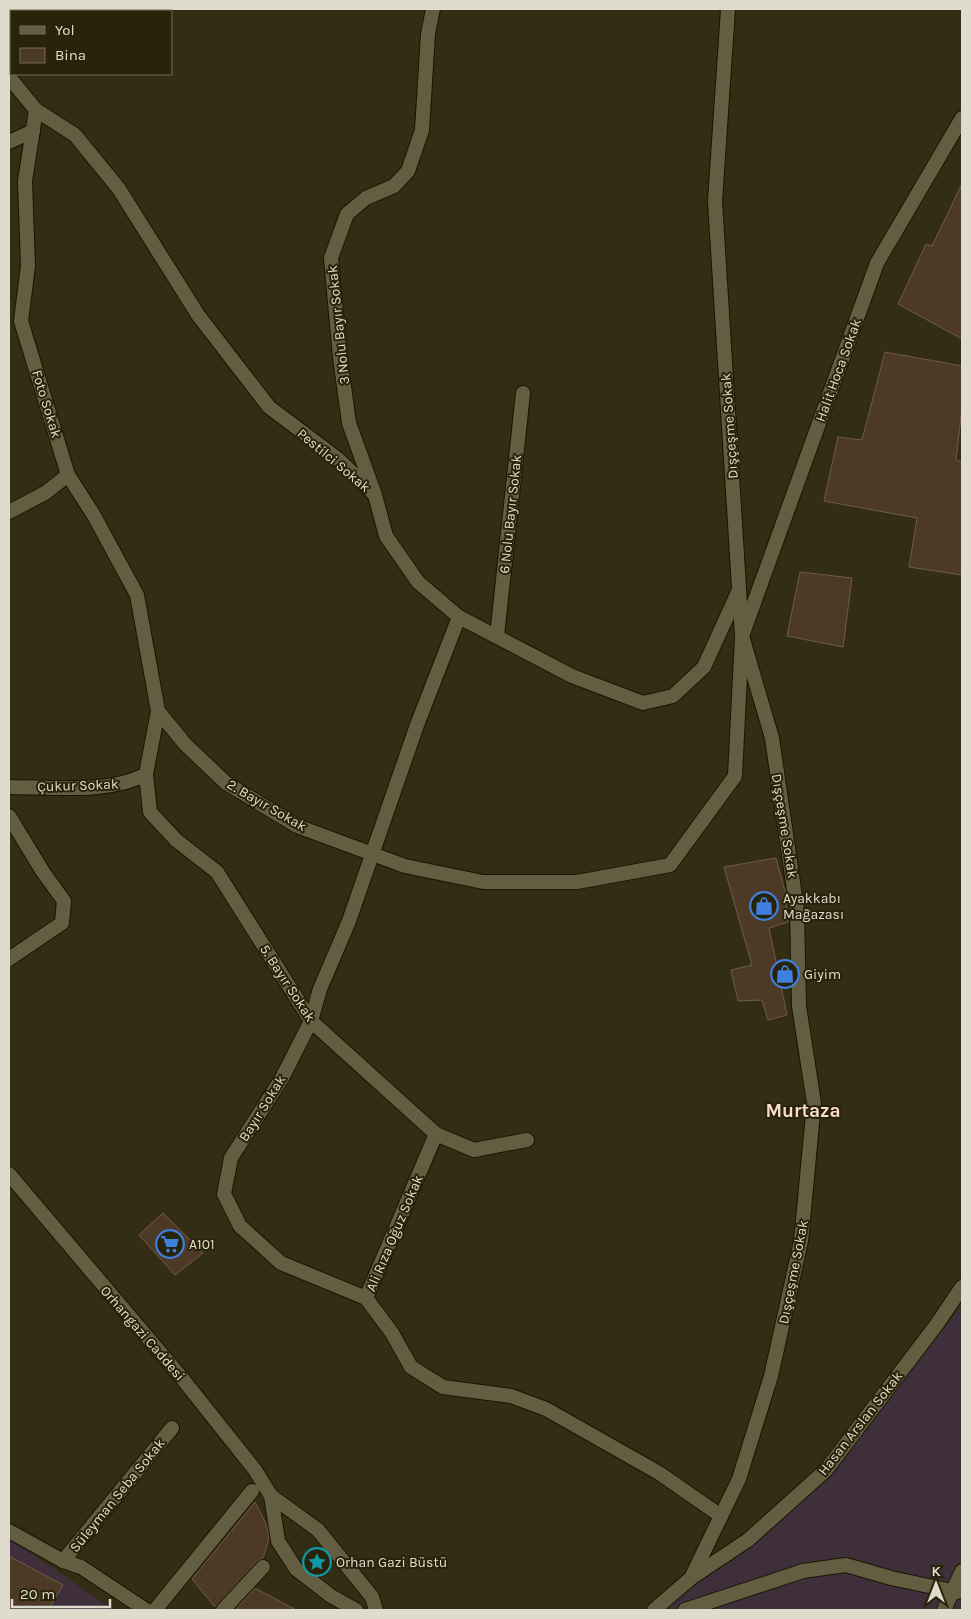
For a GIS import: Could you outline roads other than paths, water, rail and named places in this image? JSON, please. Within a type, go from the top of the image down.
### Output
[{"type":"street","name":"3 Nolu Bayır Sokak","points":[[375,495],[349,423],[340,357],[331,258],[347,214],[366,198],[394,186],[408,171],[422,130],[428,34],[433,9]]},
{"type":"street","name":"Dışçeşme Sokak","points":[[654,1610],[691,1578],[739,1479],[771,1376],[801,1240],[814,1103],[799,1006],[797,910],[773,748],[742,636],[715,200],[728,9]]},
{"type":"street","name":"Pestilci Sokak","points":[[14,77],[36,110],[75,135],[119,189],[198,315],[269,407],[338,459],[375,495],[386,536],[418,582],[459,617],[572,676],[643,703],[674,696],[704,666],[740,590]]},
{"type":"street","name":"Foto Sokak","points":[[36,110],[25,181],[28,266],[21,321],[68,475],[94,514],[138,595],[158,711]]},
{"type":"street","name":"Halit Hoca Sokak","points":[[742,636],[877,263],[962,118]]},
{"type":"street","points":[[9,142],[33,131]]},
{"type":"street","name":"6 Nolu Bayır Sokak","points":[[497,636],[523,393]]},
{"type":"street","points":[[9,512],[45,493],[68,475]]},
{"type":"street","name":"Bayır Sokak","points":[[366,1298],[281,1263],[240,1226],[224,1194],[231,1158],[282,1078],[311,1021],[320,990],[349,921],[417,725],[459,617]]},
{"type":"street","name":"2. Bayır Sokak","points":[[158,711],[185,744],[226,783],[297,826],[405,866],[483,882],[576,882],[670,865],[735,776],[742,636]]},
{"type":"street","points":[[146,774],[158,711]]},
{"type":"street","name":"Çukur Sokak","points":[[9,787],[80,787],[130,783],[146,774]]},
{"type":"street","name":"5. Bayır Sokak","points":[[146,774],[150,812],[176,840],[217,872],[311,1021],[436,1134]]},
{"type":"street","points":[[9,816],[42,872],[64,901],[62,922],[9,959]]},
{"type":"street","points":[[436,1134],[474,1150],[527,1140]]},
{"type":"street","name":"Ali Rıza Oğuz Sokak","points":[[436,1134],[366,1298],[392,1333],[411,1368],[442,1387],[511,1396],[546,1409],[659,1473],[721,1516]]},
{"type":"street","name":"Orhangazi Caddesi","points":[[9,1174],[181,1377],[255,1470],[271,1496],[318,1530],[368,1592],[376,1610]]},
{"type":"street","name":"Hasan Arslan Sokak","points":[[691,1578],[748,1540],[826,1470],[938,1324],[962,1287]]},
{"type":"street","name":"Süleyman Seba Sokak","points":[[63,1561],[172,1428]]},
{"type":"street","points":[[155,1610],[252,1491]]},
{"type":"street","name":"Orhangazi Caddesi","points":[[271,1496],[278,1541],[296,1569],[330,1596],[356,1610]]},
{"type":"street","name":"Süleyman Seba Sokak","points":[[9,1531],[63,1561],[81,1567],[146,1610]]},
{"type":"street","points":[[685,1610],[803,1571],[846,1565],[891,1578],[958,1591]]},
{"type":"street","points":[[223,1610],[263,1567]]},
{"type":"street","points":[[944,1610],[958,1591],[962,1571]]},
{"type":"place","name":"Ayakkabı Mağazası","points":[[764,906]]},
{"type":"place","name":"Giyim","points":[[785,974]]},
{"type":"place","name":"A101","points":[[170,1244]]},
{"type":"place","name":"Orhan Gazi Büstü","points":[[317,1562]]},
{"type":"district","name":"Murtaza","points":[[803,1110]]}]
